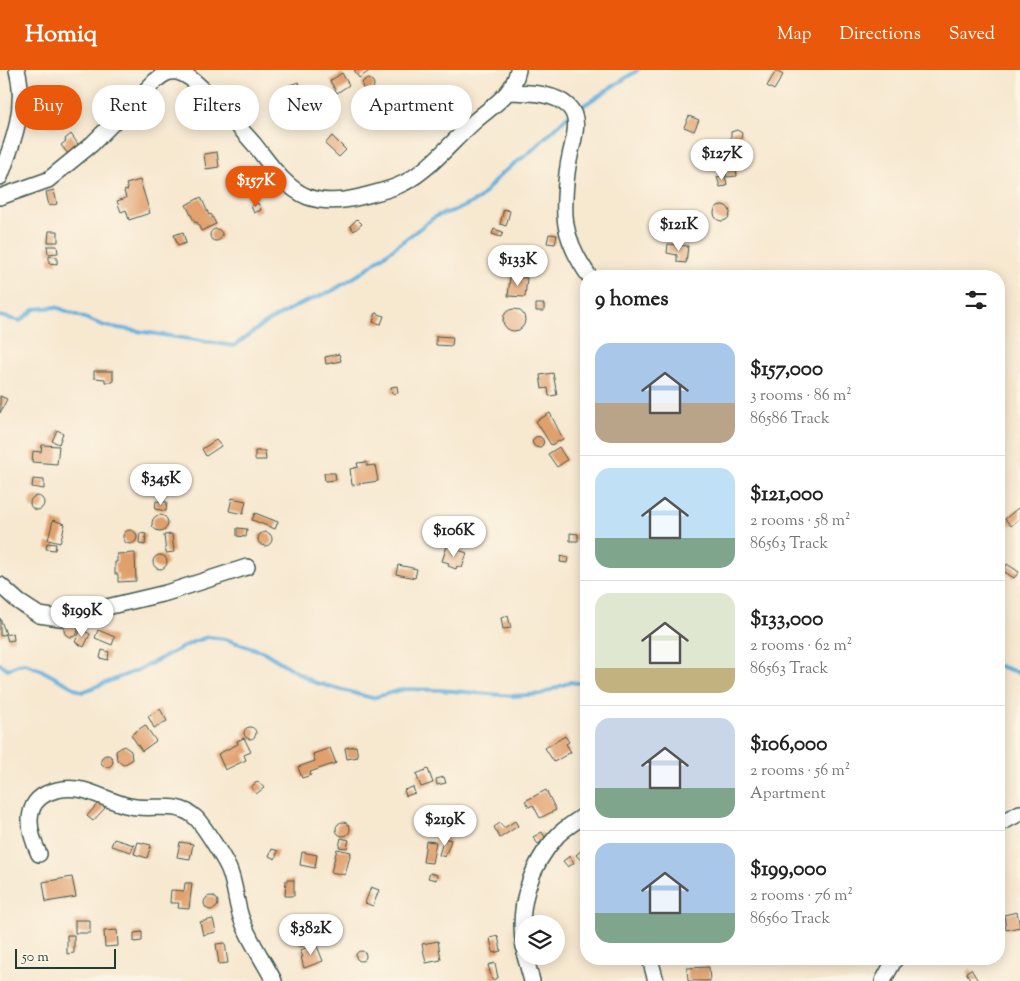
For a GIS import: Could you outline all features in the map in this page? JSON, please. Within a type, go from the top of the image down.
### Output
[{"type":"street","points":[[0,177],[18,119],[20,89],[17,70]]},
{"type":"street","points":[[0,197],[48,180],[92,144],[154,82],[170,72],[182,74],[195,82],[228,114],[291,186],[309,197],[323,200],[356,198],[403,184],[433,163],[474,122],[509,92],[518,70]]},
{"type":"street","points":[[509,92],[554,97],[568,106],[574,116],[575,132],[570,156],[565,224],[575,256],[585,270]]},
{"type":"street","points":[[0,585],[19,602],[40,615],[60,618],[166,593],[247,567]]},
{"type":"street","points":[[39,854],[33,843],[30,821],[32,809],[36,799],[50,792],[73,788],[139,808],[170,806],[179,808],[196,818],[218,849],[230,872],[242,920],[274,981]]},
{"type":"street","points":[[1005,821],[1020,814]]},
{"type":"street","points":[[522,915],[523,901],[536,868],[547,849],[558,835],[580,818]]},
{"type":"street","points":[[528,965],[532,981]]},
{"type":"street","points":[[652,965],[656,981]]},
{"type":"street","points":[[883,981],[892,965]]},
{"type":"building","points":[[354,70],[371,70],[359,78]]},
{"type":"building","points":[[776,71],[783,75],[774,90],[767,86]]},
{"type":"building","points":[[342,73],[349,85],[341,90],[341,85],[332,85],[330,81]]},
{"type":"building","points":[[366,79],[370,79],[374,85],[362,85]]},
{"type":"building","points":[[689,116],[699,120],[694,131],[684,127]]},
{"type":"building","points":[[737,130],[742,133],[741,139],[736,142],[731,139],[731,132]]},
{"type":"building","points":[[71,134],[80,147],[69,155],[61,145]]},
{"type":"building","points":[[332,136],[346,150],[339,157],[325,144]]},
{"type":"building","points":[[217,152],[219,167],[206,169],[204,154]]},
{"type":"building","points":[[736,168],[737,176],[727,177],[725,169]]},
{"type":"building","points":[[725,175],[727,186],[720,187],[717,177]]},
{"type":"building","points":[[140,180],[150,213],[129,220],[126,210],[121,212],[117,201],[126,198],[124,191],[128,190],[126,184]]},
{"type":"building","points":[[54,190],[57,204],[49,206],[46,192]]},
{"type":"building","points":[[201,197],[209,215],[211,214],[216,224],[201,231],[186,205]]},
{"type":"building","points":[[258,203],[261,210],[254,213],[251,206]]},
{"type":"building","points":[[722,205],[730,213],[722,221],[714,213]]},
{"type":"building","points":[[504,209],[510,211],[506,226],[500,224]]},
{"type":"building","points":[[357,219],[362,224],[354,231],[350,226]]},
{"type":"building","points":[[216,229],[222,235],[216,241],[210,235]]},
{"type":"building","points":[[494,229],[503,232],[501,237],[492,234]]},
{"type":"building","points":[[49,231],[58,231],[58,242],[48,242]]},
{"type":"building","points":[[183,232],[186,243],[178,246],[174,235]]},
{"type":"building","points":[[549,234],[557,235],[555,244],[547,243]]},
{"type":"building","points":[[668,244],[688,246],[686,263],[677,262],[677,255],[667,253]]},
{"type":"building","points":[[47,246],[57,246],[58,253],[48,254]]},
{"type":"building","points":[[49,256],[57,257],[57,264],[49,263]]},
{"type":"building","points":[[510,277],[527,278],[525,297],[508,296]]},
{"type":"building","points":[[536,304],[544,304],[544,311],[536,311]]},
{"type":"building","points":[[514,309],[524,316],[525,320],[518,330],[514,331],[504,324],[503,320],[510,310]]},
{"type":"building","points":[[376,313],[384,316],[381,324],[373,322]]},
{"type":"building","points":[[436,336],[453,337],[452,346],[436,345]]},
{"type":"building","points":[[339,354],[341,361],[326,364],[325,357]]},
{"type":"building","points":[[94,371],[113,371],[113,382],[105,382],[105,379],[94,378]]},
{"type":"building","points":[[553,373],[557,395],[549,396],[548,388],[542,389],[540,375]]},
{"type":"building","points":[[397,386],[398,393],[392,394],[391,387]]},
{"type":"building","points":[[0,396],[7,399],[0,413]]},
{"type":"building","points":[[550,413],[563,439],[551,445],[536,421]]},
{"type":"building","points":[[57,430],[63,433],[59,444],[52,441]]},
{"type":"building","points":[[536,437],[540,437],[543,442],[542,446],[536,447],[533,444],[533,440]]},
{"type":"building","points":[[216,440],[221,446],[206,456],[202,449]]},
{"type":"building","points":[[42,445],[59,446],[57,464],[32,462],[33,451],[41,452]]},
{"type":"building","points":[[559,447],[567,460],[557,467],[548,454]]},
{"type":"building","points":[[255,451],[265,451],[266,460],[255,460]]},
{"type":"building","points":[[367,462],[367,466],[375,465],[378,481],[352,485],[350,469],[358,467],[357,463]]},
{"type":"building","points":[[324,473],[335,473],[336,480],[325,481]]},
{"type":"building","points":[[33,479],[44,480],[44,489],[32,487]]},
{"type":"building","points":[[34,496],[40,496],[44,503],[40,510],[34,510],[30,506],[30,500]]},
{"type":"building","points":[[232,498],[246,501],[243,514],[229,511]]},
{"type":"building","points":[[156,501],[167,502],[166,511],[155,509]]},
{"type":"building","points":[[1018,508],[1020,510],[1020,518],[1011,526],[1005,519]]},
{"type":"building","points":[[255,513],[278,522],[275,529],[252,520]]},
{"type":"building","points":[[160,515],[166,517],[168,523],[166,529],[160,531],[154,529],[152,523],[154,517]]},
{"type":"building","points":[[53,520],[65,524],[60,543],[48,540]]},
{"type":"building","points":[[237,528],[247,529],[246,537],[237,536]]},
{"type":"building","points":[[127,530],[133,530],[137,537],[133,544],[127,544],[123,540],[123,534]]},
{"type":"building","points":[[262,532],[268,532],[272,539],[268,546],[262,546],[258,542],[258,536]]},
{"type":"building","points":[[140,533],[146,534],[145,545],[139,544]]},
{"type":"building","points":[[570,533],[578,534],[578,541],[570,541]]},
{"type":"building","points":[[172,534],[174,552],[166,553],[164,535]]},
{"type":"building","points":[[47,543],[56,544],[55,550],[46,549]]},
{"type":"building","points":[[447,546],[467,553],[462,568],[457,566],[456,569],[448,566],[449,563],[442,561]]},
{"type":"building","points":[[135,553],[136,581],[118,582],[118,574],[115,574],[117,554]]},
{"type":"building","points":[[160,555],[165,557],[167,562],[165,567],[160,569],[155,567],[153,562],[155,557]]},
{"type":"building","points":[[561,556],[568,558],[567,563],[560,562]]},
{"type":"building","points":[[1007,564],[1019,572],[1014,578],[1005,572]]},
{"type":"building","points":[[398,565],[417,569],[415,578],[396,574]]},
{"type":"building","points":[[508,616],[511,628],[503,629],[501,618]]},
{"type":"building","points":[[0,618],[6,634],[0,636]]},
{"type":"building","points":[[71,623],[76,625],[78,630],[76,635],[71,637],[66,635],[64,630],[66,625]]},
{"type":"building","points":[[81,629],[90,634],[84,647],[75,642]]},
{"type":"building","points":[[98,630],[115,637],[112,645],[95,638]]},
{"type":"building","points":[[13,633],[14,640],[8,641],[6,635]]},
{"type":"building","points":[[102,650],[109,652],[108,660],[100,658]]},
{"type":"building","points":[[160,709],[167,721],[154,728],[148,716]]},
{"type":"building","points":[[145,725],[156,741],[142,751],[131,735]]},
{"type":"building","points":[[250,727],[256,733],[250,739],[244,733]]},
{"type":"building","points":[[565,736],[569,742],[566,744],[571,752],[554,762],[545,748]]},
{"type":"building","points":[[244,738],[251,752],[244,755],[246,760],[225,770],[218,754],[238,744],[237,741]]},
{"type":"building","points":[[124,746],[131,751],[132,760],[123,765],[117,760],[116,751]]},
{"type":"building","points":[[356,746],[358,757],[347,759],[345,748]]},
{"type":"building","points":[[330,748],[336,763],[310,772],[311,775],[302,778],[298,767],[315,761],[313,754]]},
{"type":"building","points":[[105,755],[109,755],[113,761],[109,767],[105,767],[101,763],[101,759]]},
{"type":"building","points":[[428,769],[433,783],[421,787],[416,774]]},
{"type":"building","points":[[444,777],[446,783],[437,785],[436,779]]},
{"type":"building","points":[[258,781],[264,788],[256,794],[251,787]]},
{"type":"building","points":[[413,787],[415,793],[406,796],[404,790]]},
{"type":"building","points":[[546,790],[556,810],[540,818],[533,805],[529,807],[525,801]]},
{"type":"building","points":[[99,802],[105,808],[93,821],[87,816]]},
{"type":"building","points":[[437,816],[444,821],[439,829],[431,824]]},
{"type":"building","points":[[515,821],[518,826],[500,838],[494,827],[500,823],[504,828]]},
{"type":"building","points":[[343,822],[348,824],[350,829],[348,834],[343,836],[338,834],[336,829],[338,824]]},
{"type":"building","points":[[542,832],[546,839],[538,844],[533,837]]},
{"type":"building","points":[[341,838],[349,840],[347,848],[339,847]]},
{"type":"building","points":[[444,838],[451,840],[445,857],[439,855]]},
{"type":"building","points":[[114,839],[134,845],[131,852],[111,846]]},
{"type":"building","points":[[426,841],[436,842],[432,863],[423,862]]},
{"type":"building","points":[[138,842],[151,845],[147,858],[134,854]]},
{"type":"building","points":[[180,842],[193,844],[190,859],[177,857]]},
{"type":"building","points":[[272,849],[278,851],[275,859],[269,856]]},
{"type":"building","points":[[337,849],[351,852],[345,875],[331,872]]},
{"type":"building","points":[[580,851],[580,859],[576,855]]},
{"type":"building","points":[[302,852],[317,855],[315,868],[300,865]]},
{"type":"building","points":[[570,856],[574,863],[568,867],[563,861]]},
{"type":"building","points":[[430,873],[437,875],[436,880],[428,878]]},
{"type":"building","points":[[72,877],[76,897],[46,902],[43,882]]},
{"type":"building","points":[[286,880],[294,880],[294,896],[285,896]]},
{"type":"building","points":[[185,883],[192,883],[189,909],[178,908],[179,903],[170,903],[171,890],[184,891]]},
{"type":"building","points":[[371,887],[379,890],[373,906],[365,903]]},
{"type":"building","points":[[208,896],[214,896],[218,903],[214,910],[208,910],[204,906],[204,900]]},
{"type":"building","points":[[1017,912],[1020,927],[1006,930],[1005,915]]},
{"type":"building","points":[[213,919],[216,932],[203,935],[200,922]]},
{"type":"building","points":[[75,920],[90,920],[90,933],[75,933]]},
{"type":"building","points":[[295,921],[300,923],[302,928],[300,933],[295,935],[290,933],[288,928],[290,923]]},
{"type":"building","points":[[117,930],[118,946],[105,947],[104,931]]},
{"type":"building","points":[[142,932],[142,941],[134,942],[134,933]]},
{"type":"building","points":[[67,935],[74,935],[74,953],[67,954]]},
{"type":"building","points":[[305,935],[307,945],[299,946],[297,937]]},
{"type":"building","points":[[498,936],[501,951],[493,953],[490,938]]},
{"type":"building","points":[[315,941],[323,961],[304,968],[300,950],[312,946],[311,942]]},
{"type":"building","points":[[438,941],[441,960],[426,963],[422,944]]},
{"type":"building","points":[[225,943],[228,963],[219,964],[216,944]]},
{"type":"building","points":[[359,951],[363,951],[366,956],[363,961],[359,961],[356,958],[356,954]]},
{"type":"building","points":[[495,963],[498,978],[492,980],[488,965]]},
{"type":"building","points":[[709,967],[710,981],[688,981],[687,968]]},
{"type":"building","points":[[971,969],[978,981],[971,981],[966,972]]},
{"type":"waterway","points":[[575,111],[638,70]]},
{"type":"waterway","points":[[0,316],[20,321],[35,309],[56,307],[105,326],[234,346],[264,324],[298,305],[332,291],[361,273],[436,216],[459,209],[479,199],[501,174],[530,152],[569,115]]},
{"type":"waterway","points":[[0,664],[8,669],[23,663],[39,669],[82,692],[138,670],[193,642],[208,637],[225,639],[264,652],[313,682],[372,698],[404,689],[514,696],[541,694],[570,682],[580,683]]},
{"type":"waterway","points":[[1005,668],[1020,673]]}]
